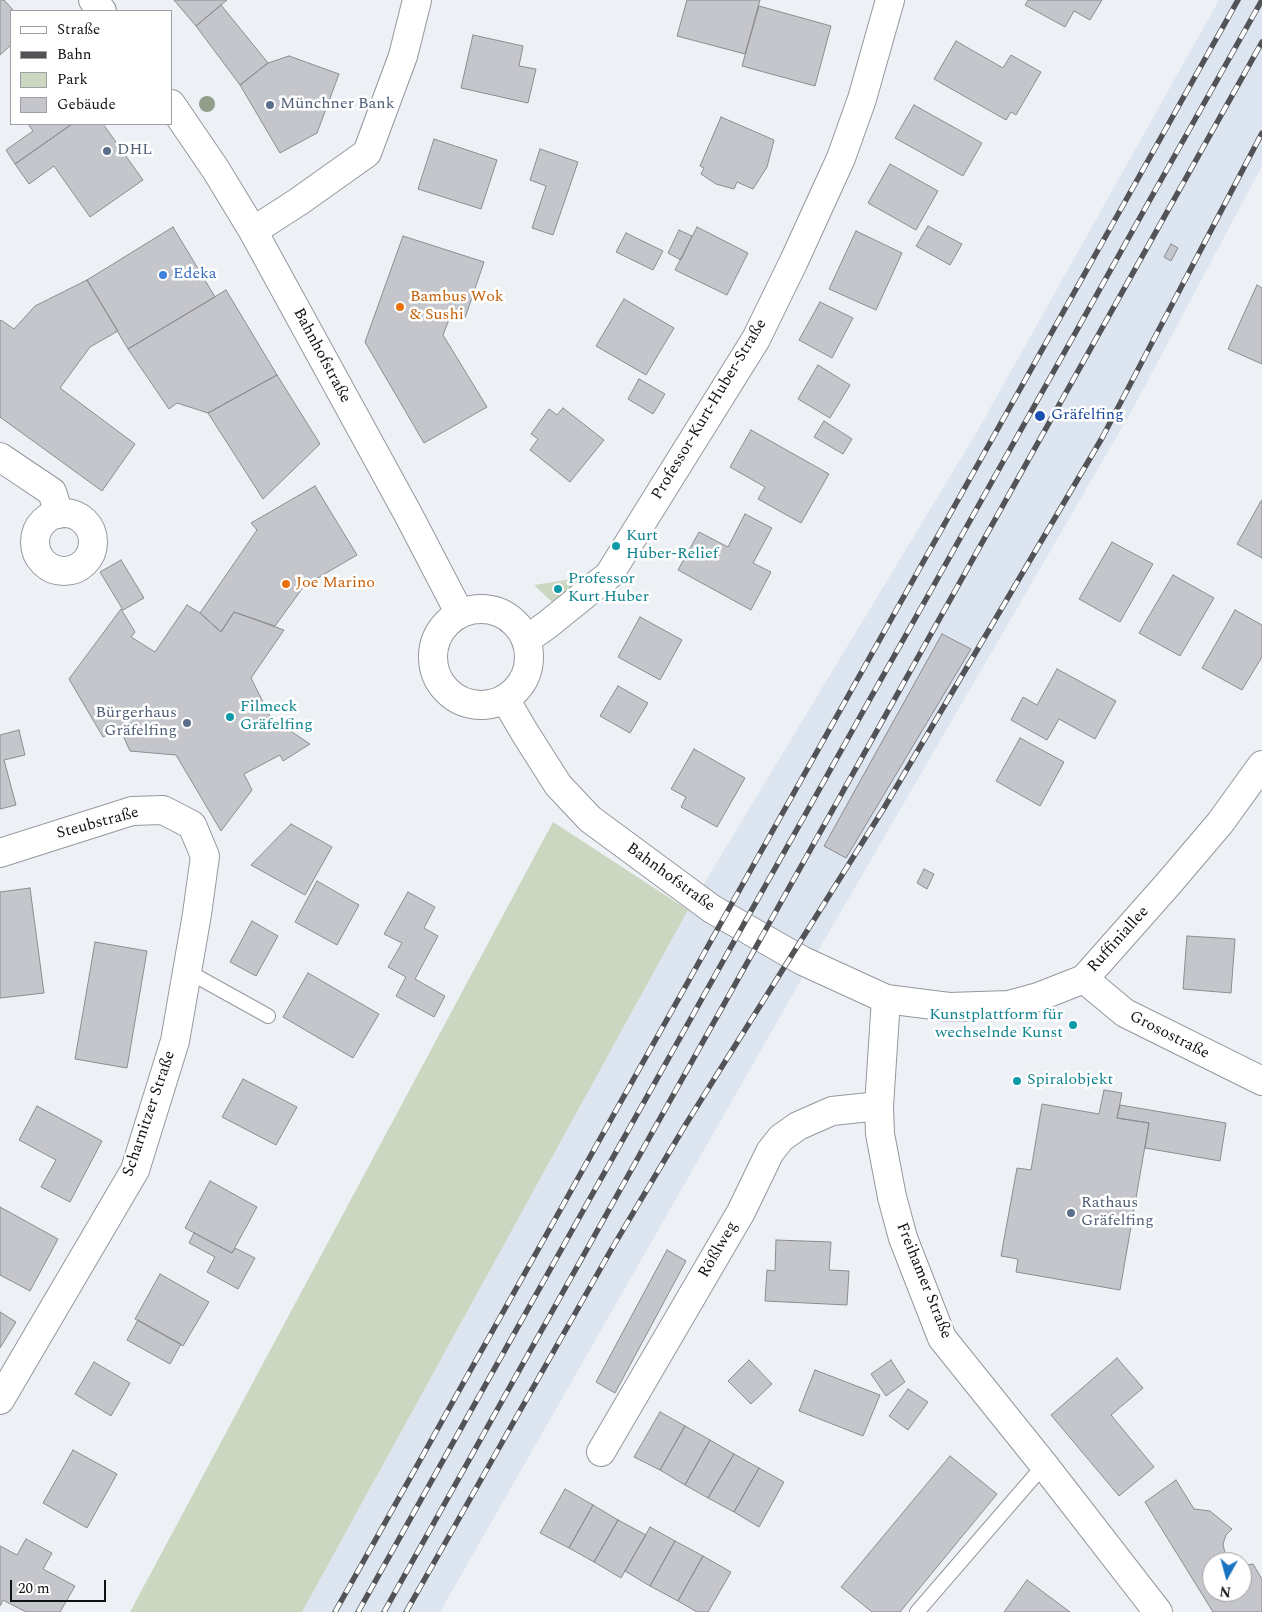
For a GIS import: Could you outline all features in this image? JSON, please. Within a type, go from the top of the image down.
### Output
[{"type":"street","points":[[93,0],[101,10]]},
{"type":"street","points":[[253,231],[367,153],[403,56],[417,0]]},
{"type":"street","name":"Professor-Kurt-Huber-Straße","points":[[526,640],[609,575],[756,339],[794,261],[840,158],[862,99],[890,0]]},
{"type":"street","name":"Bahnhofstraße","points":[[172,105],[216,170],[253,231],[408,514],[460,614]]},
{"type":"street","points":[[0,457],[52,492],[59,514]]},
{"type":"street","points":[[475,610],[491,610],[506,616],[518,626],[526,640],[529,656],[526,673],[518,688],[505,699],[491,704],[475,705],[460,701],[447,692],[438,679],[432,661],[435,642],[445,625],[460,614],[475,610]]},
{"type":"street","name":"Bahnhofstraße","points":[[505,699],[558,785],[590,819],[712,909],[803,961],[886,999]]},
{"type":"street","name":"Ruffiniallee","points":[[886,999],[949,1007],[1009,1006],[1084,979],[1220,823],[1262,765]]},
{"type":"street","name":"Steubstraße","points":[[0,853],[132,811],[163,810],[192,825],[205,856]]},
{"type":"street","name":"Scharnitzer Straße","points":[[0,1400],[135,1170],[175,1041],[205,856]]},
{"type":"street","name":"Grosostraße","points":[[1084,979],[1125,1013],[1262,1082]]},
{"type":"street","name":"Freihamer Straße","points":[[886,999],[879,1106],[880,1134],[898,1222],[942,1338],[1044,1465],[1157,1612]]},
{"type":"street","name":"Rößlweg","points":[[601,1452],[741,1212],[770,1152],[781,1138],[798,1126],[832,1111],[879,1106]]},
{"type":"lane","points":[[187,971],[268,1016]]},
{"type":"lane","points":[[917,1612],[1044,1465]]},
{"type":"shaded area","points":[[1219,0],[1262,0],[1262,166],[1131,412],[793,994],[440,1612],[302,1612],[688,910],[978,430]]},
{"type":"green space","points":[[585,577],[552,602],[534,585]]},
{"type":"green space","points":[[553,822],[688,910],[302,1612],[130,1612]]},
{"type":"building","points":[[0,0],[4,0],[13,10],[10,10],[10,46],[0,55]]},
{"type":"building","points":[[174,0],[227,0],[196,26]]},
{"type":"building","points":[[687,0],[760,0],[745,54],[677,36]]},
{"type":"building","points":[[1028,0],[1102,0],[1090,20],[1074,11],[1065,27],[1025,5]]},
{"type":"building","points":[[221,5],[268,63],[240,85],[196,26]]},
{"type":"building","points":[[759,6],[831,26],[815,86],[742,66]]},
{"type":"building","points":[[473,35],[523,46],[519,66],[536,69],[528,103],[461,88]]},
{"type":"building","points":[[956,41],[1003,68],[1011,55],[1041,72],[1016,115],[1011,112],[1006,120],[934,79]]},
{"type":"building","points":[[289,56],[339,74],[317,133],[280,153],[240,85],[268,63]]},
{"type":"building","points":[[914,105],[982,143],[963,176],[895,138]]},
{"type":"building","points":[[721,117],[774,140],[767,167],[753,189],[737,182],[734,189],[716,184],[701,174],[704,168],[700,166]]},
{"type":"building","points":[[29,125],[71,125],[15,164],[6,150],[33,131]]},
{"type":"building","points":[[71,125],[104,125],[143,180],[90,217],[54,166],[29,184],[15,164]]},
{"type":"building","points":[[434,139],[497,160],[481,209],[418,189]]},
{"type":"building","points":[[540,149],[578,162],[553,235],[532,228],[546,186],[530,180]]},
{"type":"building","points":[[890,164],[938,191],[916,230],[868,203]]},
{"type":"building","points":[[928,226],[962,244],[950,265],[916,246]]},
{"type":"building","points":[[173,227],[215,297],[128,349],[87,280]]},
{"type":"building","points":[[697,227],[748,253],[727,295],[675,270]]},
{"type":"building","points":[[679,230],[692,236],[681,260],[668,253]]},
{"type":"building","points":[[856,231],[902,253],[876,310],[829,289]]},
{"type":"building","points":[[626,233],[663,251],[653,270],[616,252]]},
{"type":"building","points":[[403,236],[484,262],[465,318],[451,314],[443,335],[487,407],[424,443],[365,342]]},
{"type":"building","points":[[1171,244],[1178,248],[1171,261],[1164,257]]},
{"type":"building","points":[[87,280],[118,331],[90,347],[60,388],[135,444],[102,491],[0,417],[0,321],[14,329],[35,306]]},
{"type":"building","points":[[1257,285],[1262,288],[1262,364],[1228,349]]},
{"type":"building","points":[[226,290],[277,375],[208,413],[177,403],[169,409],[128,349]]},
{"type":"building","points":[[624,299],[674,328],[646,375],[596,346]]},
{"type":"building","points":[[820,302],[853,318],[832,358],[799,340]]},
{"type":"building","points":[[818,365],[850,385],[830,418],[798,399]]},
{"type":"building","points":[[277,375],[320,444],[263,499],[208,413]]},
{"type":"building","points":[[639,379],[665,394],[653,414],[628,399]]},
{"type":"building","points":[[563,408],[604,440],[570,482],[530,450],[538,439],[531,434],[549,409],[557,415]]},
{"type":"building","points":[[824,421],[852,439],[843,454],[814,437]]},
{"type":"building","points":[[751,430],[829,474],[801,523],[758,499],[765,487],[730,467]]},
{"type":"building","points":[[315,486],[357,555],[304,586],[275,626],[234,612],[221,632],[200,613],[257,530],[251,523]]},
{"type":"building","points":[[1262,501],[1262,558],[1237,544]]},
{"type":"building","points":[[745,514],[772,528],[753,563],[771,572],[751,610],[678,570],[699,532],[728,547]]},
{"type":"building","points":[[1112,542],[1153,564],[1120,622],[1079,599]]},
{"type":"building","points":[[121,560],[144,598],[123,610],[100,572]]},
{"type":"building","points":[[1173,575],[1214,598],[1180,656],[1139,633]]},
{"type":"building","name":"Bürgerhaus Gräfelfing","points":[[187,605],[200,613],[221,632],[234,612],[284,630],[251,678],[271,718],[310,744],[283,761],[280,755],[244,774],[252,790],[221,831],[176,755],[130,751],[120,729],[103,737],[69,679],[121,609],[135,632],[131,637],[155,652]]},
{"type":"building","points":[[1235,610],[1262,625],[1262,657],[1242,690],[1202,668]]},
{"type":"building","points":[[640,617],[682,640],[660,680],[618,657]]},
{"type":"building","points":[[942,634],[971,649],[846,858],[824,846]]},
{"type":"building","points":[[1057,669],[1116,701],[1095,739],[1059,719],[1047,740],[1011,720],[1023,697],[1037,705]]},
{"type":"building","points":[[618,686],[648,703],[630,733],[600,716]]},
{"type":"building","points":[[19,730],[25,755],[4,760],[16,805],[0,809],[0,735]]},
{"type":"building","points":[[1020,738],[1064,762],[1040,806],[996,781]]},
{"type":"building","points":[[694,749],[745,778],[717,827],[681,807],[686,797],[671,789]]},
{"type":"building","points":[[291,824],[332,847],[305,895],[251,865]]},
{"type":"building","points":[[924,869],[934,874],[927,889],[917,883]]},
{"type":"building","points":[[317,881],[359,905],[337,945],[295,922]]},
{"type":"building","points":[[30,888],[44,993],[0,998],[0,892]]},
{"type":"building","points":[[408,892],[435,907],[424,928],[438,936],[415,979],[445,996],[434,1017],[396,996],[406,977],[388,967],[402,943],[384,934]]},
{"type":"building","points":[[252,921],[278,936],[256,976],[230,962]]},
{"type":"building","points":[[1187,936],[1235,939],[1231,993],[1183,989]]},
{"type":"building","points":[[95,942],[147,951],[127,1068],[75,1059]]},
{"type":"building","points":[[308,973],[379,1014],[353,1058],[283,1017]]},
{"type":"building","points":[[243,1079],[297,1107],[276,1145],[222,1117]]},
{"type":"building","name":"Rathaus Gräfelfing","points":[[1104,1090],[1122,1093],[1117,1118],[1149,1123],[1120,1290],[1016,1272],[1018,1259],[1001,1256],[1017,1168],[1031,1170],[1042,1104],[1099,1114]]},
{"type":"building","points":[[1120,1105],[1226,1123],[1220,1161],[1145,1148],[1149,1123],[1117,1118]]},
{"type":"building","points":[[37,1106],[102,1141],[70,1202],[41,1187],[56,1160],[19,1140]]},
{"type":"building","points":[[210,1181],[257,1207],[232,1253],[185,1228]]},
{"type":"building","points":[[0,1207],[58,1239],[30,1291],[0,1275]]},
{"type":"building","points":[[194,1233],[232,1253],[235,1248],[255,1258],[238,1289],[207,1272],[215,1257],[189,1243]]},
{"type":"building","points":[[776,1240],[831,1242],[829,1270],[849,1271],[847,1305],[765,1301],[767,1270],[775,1271]]},
{"type":"building","points":[[667,1250],[686,1261],[615,1393],[596,1382]]},
{"type":"building","points":[[160,1274],[209,1302],[183,1346],[135,1319]]},
{"type":"building","points":[[0,1312],[16,1322],[0,1348]]},
{"type":"building","points":[[138,1320],[181,1344],[170,1364],[127,1340]]},
{"type":"building","points":[[1117,1358],[1143,1388],[1111,1415],[1154,1467],[1119,1496],[1051,1415]]},
{"type":"building","points":[[749,1360],[772,1384],[751,1404],[728,1381]]},
{"type":"building","points":[[891,1360],[905,1382],[886,1396],[871,1374]]},
{"type":"building","points":[[94,1362],[130,1383],[111,1416],[75,1394]]},
{"type":"building","points":[[815,1370],[880,1395],[863,1436],[799,1411]]},
{"type":"building","points":[[908,1389],[928,1402],[908,1430],[889,1416]]},
{"type":"building","points":[[660,1412],[685,1426],[660,1470],[634,1457]]},
{"type":"building","points":[[685,1426],[710,1440],[685,1485],[660,1470]]},
{"type":"building","points":[[710,1440],[734,1454],[708,1498],[685,1485]]},
{"type":"building","points":[[73,1450],[117,1474],[87,1528],[43,1503]]},
{"type":"building","points":[[734,1454],[759,1468],[734,1512],[708,1498]]},
{"type":"building","points":[[950,1456],[997,1494],[900,1612],[872,1612],[841,1587]]},
{"type":"building","points":[[759,1468],[784,1482],[759,1527],[734,1512]]},
{"type":"building","points":[[1176,1480],[1194,1509],[1210,1511],[1232,1529],[1226,1535],[1223,1544],[1225,1552],[1202,1552],[1202,1594],[1145,1502]]},
{"type":"building","points":[[565,1489],[593,1505],[569,1548],[540,1533]]},
{"type":"building","points":[[593,1505],[618,1520],[594,1562],[569,1548]]},
{"type":"building","points":[[618,1520],[646,1535],[621,1578],[594,1562]]},
{"type":"building","points":[[650,1527],[675,1541],[650,1586],[625,1571]]},
{"type":"building","points":[[26,1539],[52,1553],[43,1569],[75,1586],[60,1612],[26,1612],[3,1600],[0,1606],[0,1546],[17,1555]]},
{"type":"building","points":[[675,1541],[703,1556],[678,1601],[650,1586]]},
{"type":"building","points":[[703,1556],[731,1572],[708,1612],[697,1612],[678,1601]]},
{"type":"building","points":[[1253,1564],[1262,1579],[1262,1612],[1213,1612],[1207,1602],[1252,1602]]},
{"type":"building","points":[[1027,1580],[1070,1612],[1004,1612]]},
{"type":"railway","points":[[335,1612],[1238,0]]},
{"type":"railway","points":[[358,1612],[1262,0]]},
{"type":"railway","points":[[384,1612],[1262,42]]},
{"type":"railway","points":[[406,1612],[611,1250],[686,1124],[884,808],[1102,438],[1262,133]]},
{"type":"place","name":"Münchner Bank","points":[[270,105]]},
{"type":"place","name":"DHL","points":[[107,151]]},
{"type":"place","name":"Edeka","points":[[163,275]]},
{"type":"place","name":"Bambus Wok & Sushi","points":[[400,307]]},
{"type":"place","name":"Gräfelfing","points":[[1040,416]]},
{"type":"place","name":"Kurt Huber-Relief","points":[[616,546]]},
{"type":"place","name":"Joe Marino","points":[[286,584]]},
{"type":"place","name":"Professor Kurt Huber","points":[[558,589]]},
{"type":"place","name":"Filmeck Gräfelfing","points":[[230,717]]},
{"type":"place","name":"Bürgerhaus Gräfelfing","points":[[187,723]]},
{"type":"place","name":"Kunstplattform für wechselnde Kunst","points":[[1073,1025]]},
{"type":"place","name":"Spiralobjekt","points":[[1017,1081]]},
{"type":"place","name":"Rathaus Gräfelfing","points":[[1071,1213]]}]
